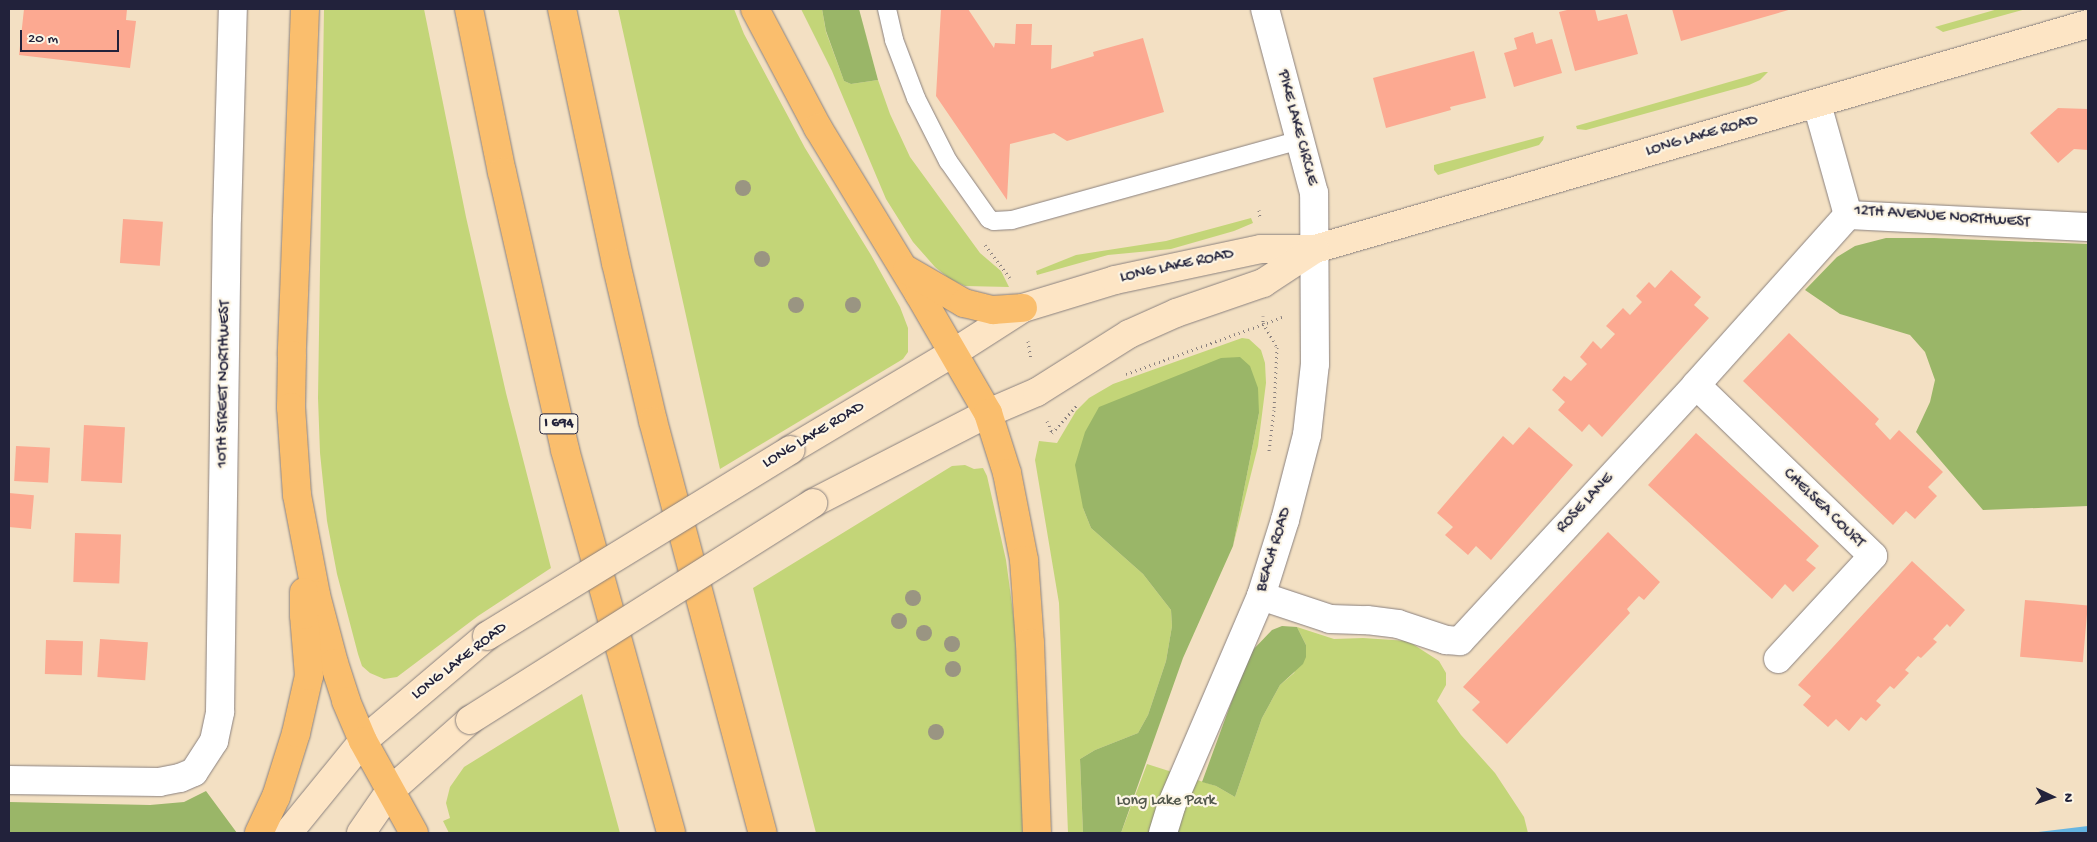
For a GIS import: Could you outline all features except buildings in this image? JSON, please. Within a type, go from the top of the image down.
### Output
[{"type":"highway","points":[[306,9],[293,284],[291,407],[297,495],[305,543],[334,663],[363,741],[414,833]]},
{"type":"highway","name":"I 694","points":[[470,9],[502,172],[565,450],[671,833]]},
{"type":"highway","points":[[562,9],[609,234],[653,421],[763,833]]},
{"type":"highway","points":[[755,9],[818,128],[988,413],[1007,473],[1024,560],[1030,653],[1037,833]]},
{"type":"highway","points":[[903,268],[964,303],[993,310],[1023,308]]},
{"type":"highway","points":[[259,833],[276,798],[285,770],[296,733],[309,676],[304,615],[305,543]]},
{"type":"street","name":"10TH STREET NORTHWEST","points":[[9,780],[159,782],[180,778],[194,772],[214,742],[220,712],[227,228],[233,9]]},
{"type":"street","name":"PIKE LAKE CIRCLE","points":[[1264,9],[1314,193],[1315,249]]},
{"type":"street","name":"LONG LAKE ROAD","points":[[363,741],[487,636],[790,450],[953,353],[1023,308],[1115,280],[1261,249],[1315,249],[2088,24]]},
{"type":"street","name":"12TH AVENUE NORTHWEST","points":[[1817,104],[1848,215],[2088,227]]},
{"type":"street","name":"ROSE LANE","points":[[1262,596],[1330,620],[1367,620],[1398,624],[1446,640],[1460,641],[1696,385],[1848,215]]},
{"type":"street","name":"LONG LAKE ROAD","points":[[390,791],[470,720],[814,503],[988,413],[1037,392],[1129,334],[1176,312],[1263,283],[1315,249]]},
{"type":"street","name":"BEACH ROAD","points":[[1163,833],[1171,806],[1262,596],[1285,520],[1307,435],[1315,364],[1315,249]]},
{"type":"street","name":"CHELSEA COURT","points":[[1696,385],[1873,556],[1778,658]]},
{"type":"street","points":[[288,833],[363,741]]},
{"type":"street","points":[[361,833],[390,791]]},
{"type":"lane","points":[[887,9],[894,40],[916,98],[948,161],[989,219],[994,221],[1012,220],[1300,140]]},
{"type":"path","points":[[1263,323],[1277,347],[1274,410],[1268,455]]},
{"type":"green space","points":[[324,9],[424,9],[466,217],[506,393],[551,568],[478,616],[397,677],[384,679],[370,673],[362,666],[358,654],[337,574],[327,521],[320,453],[318,398]]},
{"type":"green space","points":[[618,9],[734,9],[744,34],[805,148],[871,255],[900,307],[908,328],[908,352],[903,359],[720,469]]},
{"type":"green space","points":[[801,9],[822,9],[826,32],[844,81],[851,84],[878,80],[890,114],[910,157],[980,253],[1001,271],[1009,287],[965,286],[950,279],[935,267],[913,242],[886,199],[832,71]]},
{"type":"green space","points":[[822,9],[859,9],[878,80],[851,84],[844,81],[826,31]]},
{"type":"green space","points":[[1998,9],[2026,9],[1943,32],[1935,27]]},
{"type":"green space","points":[[1768,72],[1760,80],[1749,85],[1586,130],[1577,129],[1576,126]]},
{"type":"green space","points":[[1544,136],[1539,145],[1438,175],[1434,170],[1434,165]]},
{"type":"green space","points":[[1251,218],[1253,223],[1234,231],[1171,249],[1108,255],[1037,275],[1036,271],[1076,255],[1166,241]]},
{"type":"green space","points":[[1886,238],[2088,244],[2088,506],[1983,510],[1916,432],[1930,402],[1935,380],[1925,352],[1910,335],[1840,314],[1805,290],[1837,257],[1855,246]]},
{"type":"green space","points":[[1242,338],[1249,339],[1261,350],[1265,363],[1266,383],[1258,446],[1233,546],[1259,413],[1083,508],[1091,528],[1143,574],[1171,610],[1172,626],[1166,661],[1148,715],[1138,733],[1095,750],[1080,759],[1083,833],[1068,833],[1059,603],[1035,460],[1039,441],[1057,443],[1076,411],[1089,398],[1113,384]]},
{"type":"green space","points":[[1240,357],[1250,366],[1258,388],[1259,413],[1233,546],[1183,658],[1121,833],[1083,833],[1080,759],[1095,750],[1138,733],[1148,715],[1166,661],[1172,626],[1171,610],[1143,574],[1091,528],[1083,508],[1075,465],[1085,432],[1099,407],[1221,358]]},
{"type":"green space","points":[[965,465],[974,469],[983,468],[987,476],[1006,560],[1015,627],[1023,833],[816,833],[753,588],[952,466]]},
{"type":"green space","points":[[1282,626],[1297,627],[1306,645],[1306,657],[1303,664],[1280,685],[1262,718],[1235,797],[1216,786],[1202,782],[1249,654],[1272,630]]},
{"type":"green space","name":"Long Lake Park","points":[[1297,627],[1334,639],[1363,638],[1408,641],[1439,661],[1446,673],[1446,685],[1437,701],[1461,735],[1495,773],[1524,817],[1528,833],[1121,833],[1147,764],[1216,786],[1235,797],[1262,718],[1280,685],[1294,673],[1306,645]]},
{"type":"green space","points":[[582,694],[620,833],[449,833],[443,821],[450,818],[446,803],[450,787],[464,767]]},
{"type":"green space","points":[[206,791],[237,833],[9,833],[9,802],[150,805],[184,802]]},
{"type":"water","points":[[2088,826],[2088,833],[2029,833]]}]
